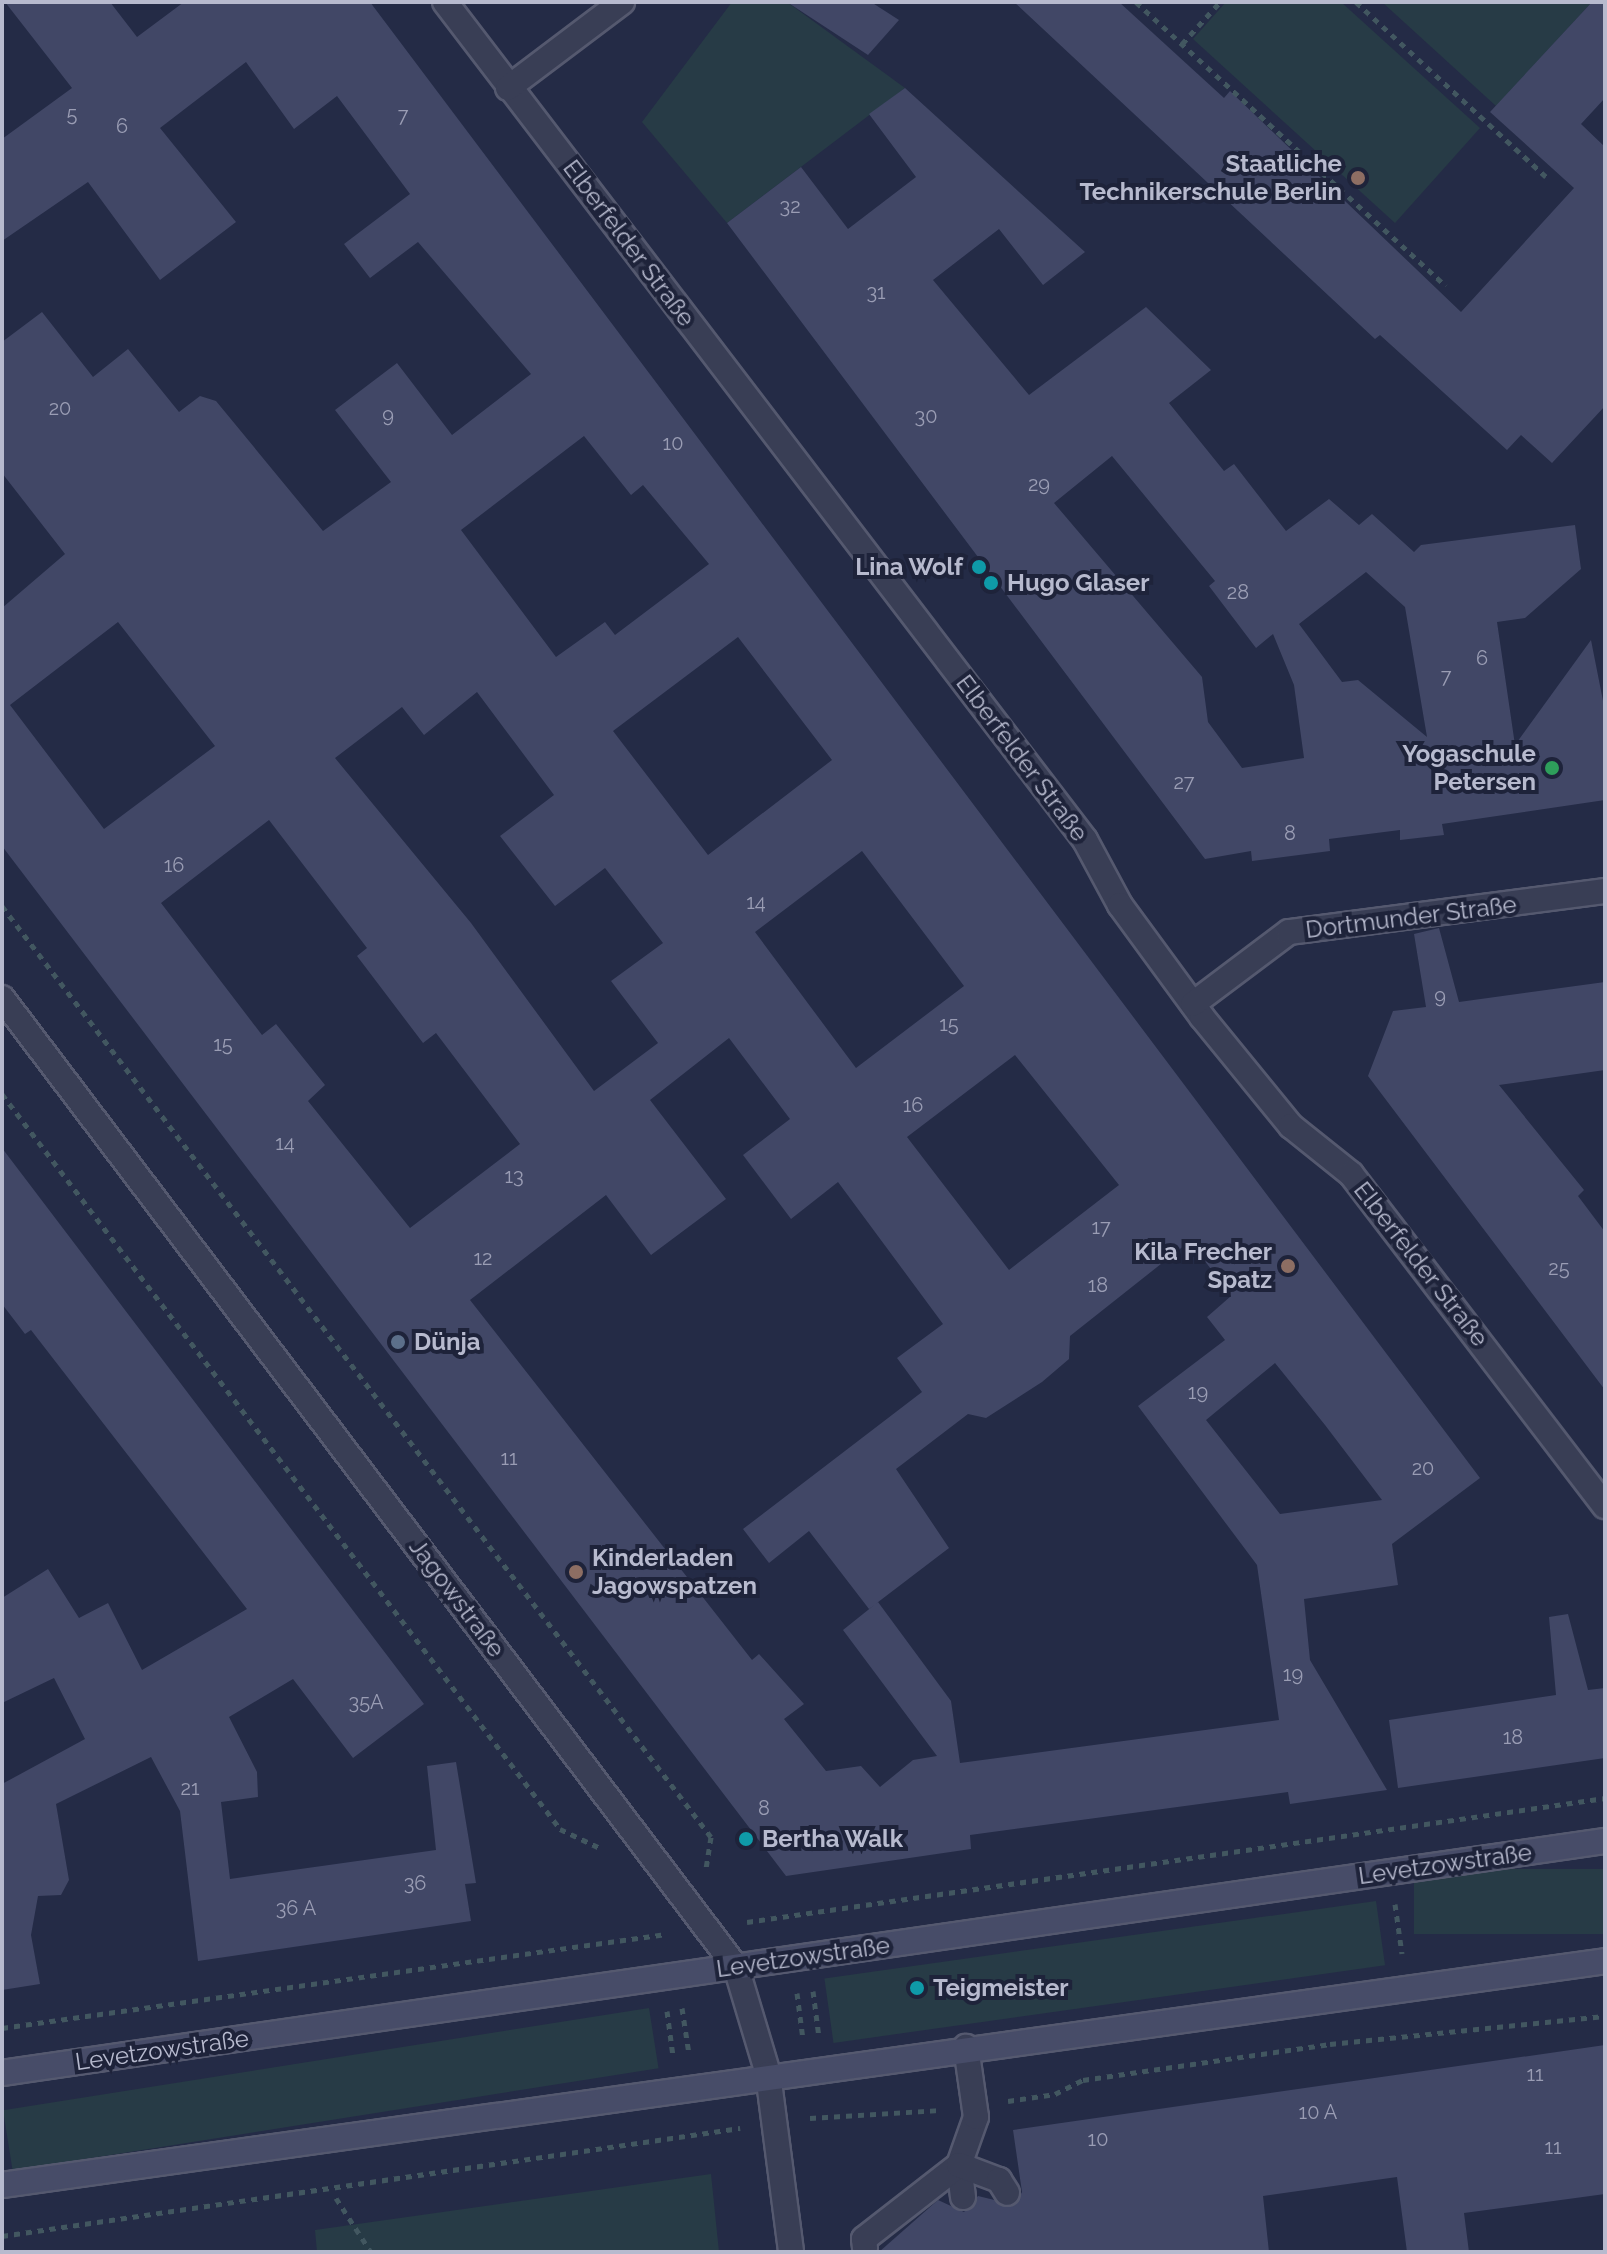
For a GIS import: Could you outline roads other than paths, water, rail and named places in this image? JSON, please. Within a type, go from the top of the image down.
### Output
[{"type":"main road","name":"Levetzowstraße","points":[[2,2073],[1605,1841]]},
{"type":"main road","points":[[2,2185],[768,2074],[1605,1961]]},
{"type":"street","name":"Elberfelder Straße","points":[[445,2],[1085,840],[1120,905],[1193,1004],[1291,1126],[1351,1174],[1605,1506]]},
{"type":"street","points":[[508,88],[622,2]]},
{"type":"street","name":"Dortmunder Straße","points":[[1193,1004],[1289,932],[1605,891]]},
{"type":"street","name":"Jagowstraße","points":[[2,998],[736,1967],[768,2074],[791,2252]]},
{"type":"street","points":[[963,2197],[959,2165],[974,2106],[966,2047]]},
{"type":"street","points":[[959,2165],[999,2180],[1007,2193]]},
{"type":"street","points":[[865,2248],[864,2239],[909,2210],[959,2165]]},
{"type":"place","name":"Staatliche Technikerschule Berlin","points":[[1358,178]]},
{"type":"place","name":"Lina Wolf","points":[[979,567]]},
{"type":"place","name":"Hugo Glaser","points":[[991,583]]},
{"type":"place","name":"Yogaschule Petersen","points":[[1552,768]]},
{"type":"place","name":"Kila Frecher Spatz","points":[[1288,1266]]},
{"type":"place","name":"Dünja","points":[[398,1342]]},
{"type":"place","name":"Kinderladen Jagowspatzen","points":[[576,1572]]},
{"type":"place","name":"Bertha Walk","points":[[746,1839]]},
{"type":"place","name":"Teigmeister","points":[[917,1988]]}]
